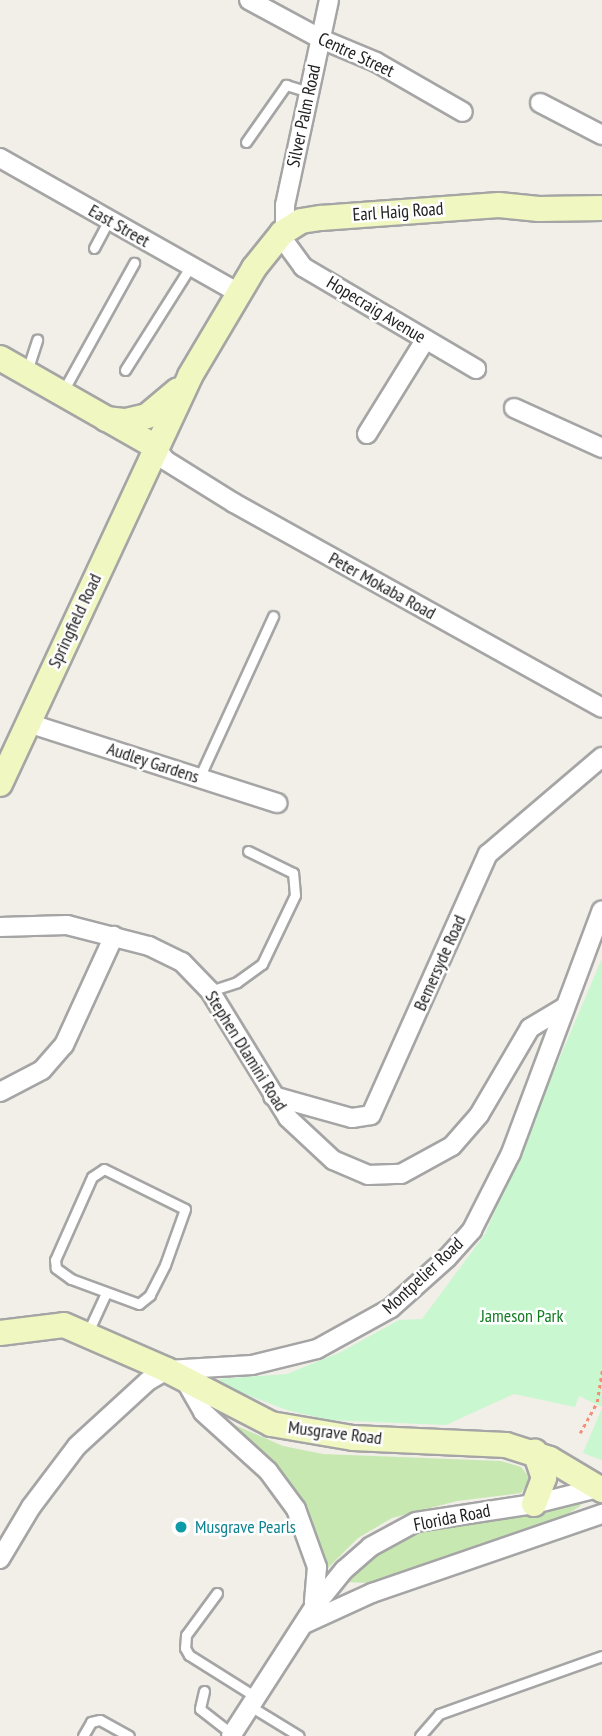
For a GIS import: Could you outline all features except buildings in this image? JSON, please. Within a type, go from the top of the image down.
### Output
[{"type":"street","name":"Centre Street","points":[[249,0],[321,39],[376,62],[463,112]]},
{"type":"street","name":"Silver Palm Road","points":[[279,241],[329,0]]},
{"type":"street","points":[[540,103],[602,135]]},
{"type":"street","name":"East Street","points":[[0,158],[239,293]]},
{"type":"street","name":"Earl Haig Road","points":[[279,241],[301,221],[321,218],[499,205],[539,209],[602,208]]},
{"type":"street","points":[[158,455],[190,376],[239,293],[279,241]]},
{"type":"street","name":"Hopecraig Avenue","points":[[279,241],[303,267],[476,369]]},
{"type":"street","points":[[367,435],[425,340]]},
{"type":"street","name":"Peter Mokaba Road","points":[[0,358],[105,419],[234,503],[602,708]]},
{"type":"street","name":"Peter Mokaba Road","points":[[0,374],[158,455]]},
{"type":"street","points":[[105,419],[126,421],[148,416],[190,376]]},
{"type":"street","points":[[514,408],[602,448]]},
{"type":"street","name":"Springfield Road","points":[[0,784],[158,455]]},
{"type":"street","name":"Audley Gardens","points":[[28,723],[278,803]]},
{"type":"street","name":"Bemersyde Road","points":[[273,1096],[352,1118],[371,1115],[488,855],[602,758]]},
{"type":"street","name":"Montpelier Road","points":[[0,1559],[31,1507],[84,1438],[125,1398],[177,1376],[285,1360],[363,1327],[417,1287],[472,1230],[489,1202],[602,910]]},
{"type":"street","name":"Stephen Dlamini Road","points":[[0,927],[67,925],[114,936],[182,962],[210,991],[288,1118],[333,1160],[368,1175],[401,1174],[452,1146],[479,1115],[520,1051],[530,1028],[565,1007]]},
{"type":"street","points":[[0,1093],[42,1070],[64,1045],[114,936]]},
{"type":"street","points":[[520,1051],[554,1037]]},
{"type":"street","name":"Musgrave Road","points":[[0,1333],[40,1325],[88,1332],[271,1424],[306,1433],[470,1441],[535,1452],[601,1488]]},
{"type":"street","points":[[177,1376],[204,1412],[286,1492],[306,1529],[324,1582],[314,1607],[231,1735]]},
{"type":"street","points":[[534,1504],[544,1478],[535,1452]]},
{"type":"street","name":"Florida Road","points":[[324,1582],[370,1547],[416,1522],[534,1504],[601,1488]]},
{"type":"street","points":[[301,1626],[372,1593],[602,1514]]},
{"type":"street","points":[[324,1582],[372,1593]]},
{"type":"lane","points":[[246,142],[286,85],[309,92]]},
{"type":"lane","points":[[94,248],[109,220]]},
{"type":"lane","points":[[61,394],[134,263]]},
{"type":"lane","points":[[125,370],[190,267]]},
{"type":"lane","points":[[26,373],[37,340]]},
{"type":"lane","points":[[199,778],[273,616]]},
{"type":"lane","points":[[210,991],[237,982],[262,964],[295,895],[293,873],[248,850]]},
{"type":"lane","points":[[104,1169],[181,1204],[186,1213],[145,1301],[134,1304],[106,1293],[61,1273],[55,1260],[92,1177],[104,1169]]},
{"type":"lane","points":[[88,1332],[106,1293]]},
{"type":"lane","points":[[217,1593],[186,1635],[185,1648],[189,1655],[299,1736]]},
{"type":"lane","points":[[420,1736],[439,1714],[602,1656]]},
{"type":"lane","points":[[204,1691],[200,1709],[231,1735]]},
{"type":"lane","points":[[83,1736],[91,1722],[100,1720],[129,1736]]},
{"type":"path","points":[[580,1433],[601,1391],[602,1370]]},
{"type":"green space","name":"Jameson Park","points":[[602,958],[602,1407],[579,1396],[575,1407],[514,1394],[446,1425],[329,1420],[287,1410],[219,1384],[219,1379],[287,1374],[341,1352],[399,1320],[422,1319],[485,1234]]},
{"type":"green space","points":[[602,1408],[602,1460],[583,1453]]},
{"type":"green space","points":[[228,1422],[283,1446],[323,1454],[501,1461],[521,1467],[531,1479],[521,1493],[457,1501],[392,1518],[358,1538],[325,1571],[314,1535],[225,1426]]},
{"type":"green space","points":[[577,1498],[582,1503],[579,1507],[556,1521],[372,1583],[344,1582],[366,1558],[428,1525]]},
{"type":"place","name":"Musgrave Pearls","points":[[181,1527]]}]
